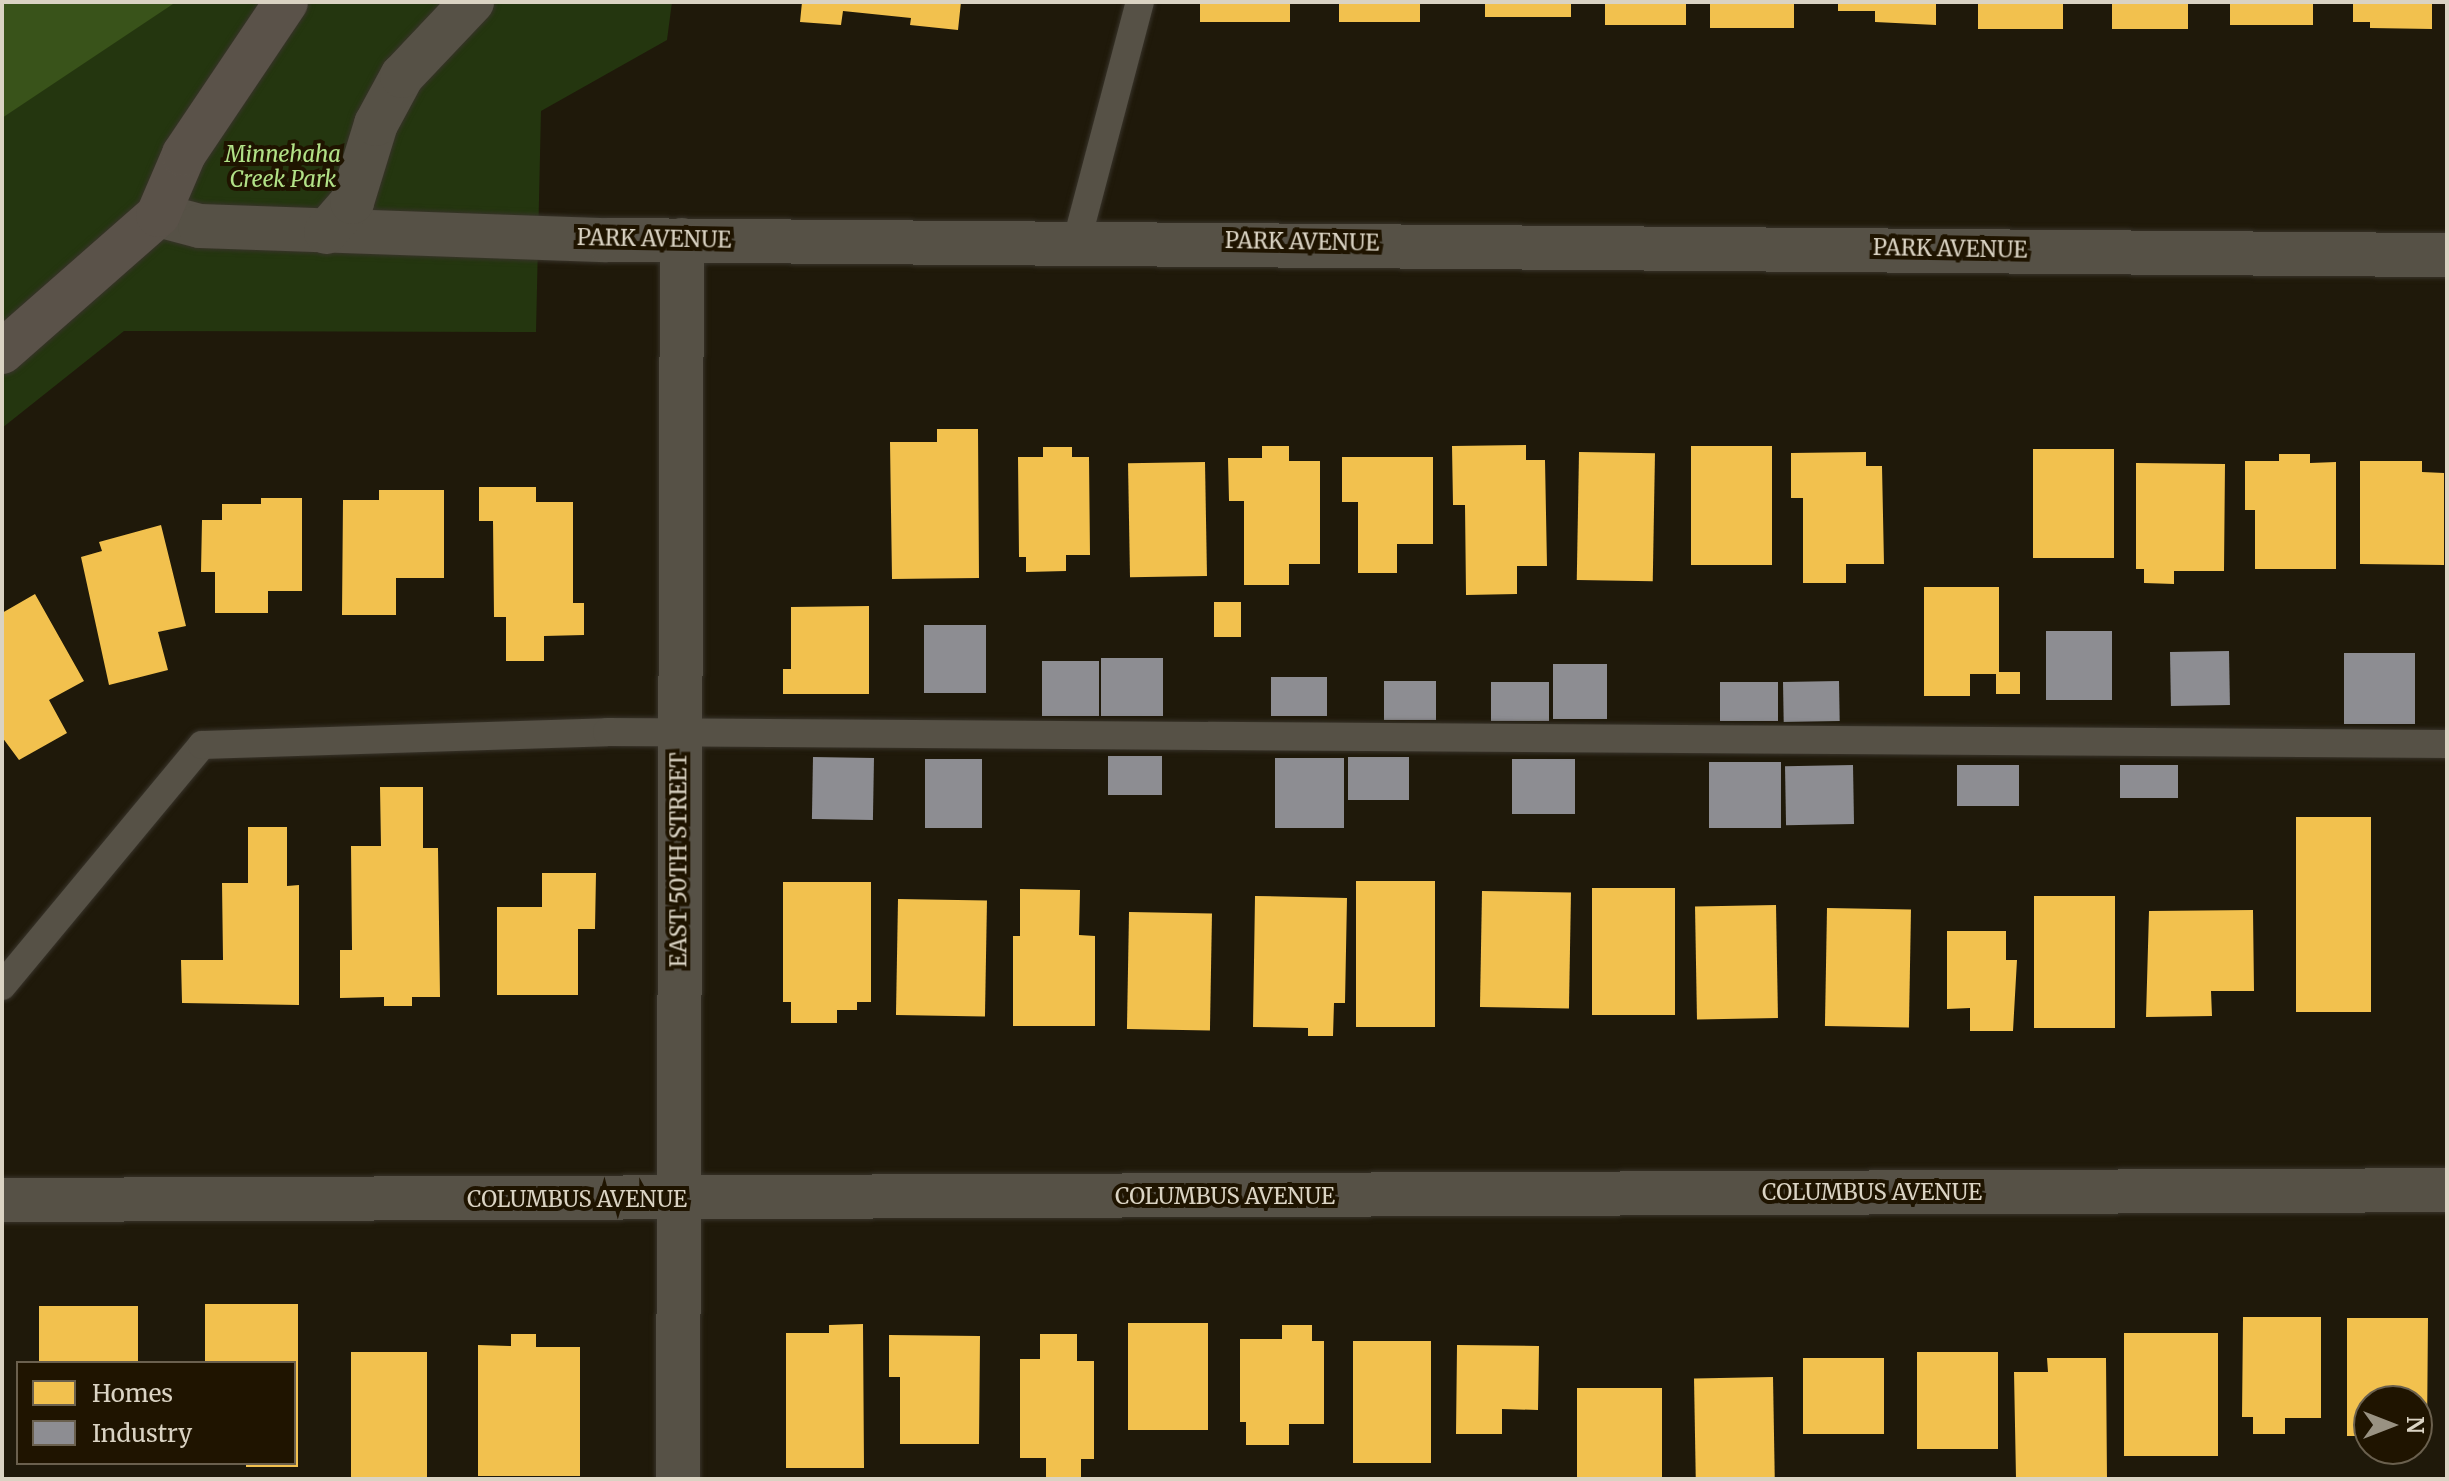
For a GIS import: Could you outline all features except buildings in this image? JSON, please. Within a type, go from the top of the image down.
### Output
[{"type":"street","points":[[2,352],[158,215],[184,154],[286,2]]},
{"type":"street","points":[[326,232],[352,202],[376,124],[402,76],[472,2]]},
{"type":"street","name":"PARK AVENUE","points":[[158,215],[200,226],[682,240],[1077,240],[2447,255]]},
{"type":"street","name":"EAST 50TH STREET","points":[[678,1479],[682,240]]},
{"type":"street","name":"COLUMBUS AVENUE","points":[[2,1200],[678,1200],[2447,1190]]},
{"type":"lane","points":[[1077,240],[1140,2]]},
{"type":"lane","points":[[2,986],[202,745],[680,732],[2447,744]]},
{"type":"green space","name":"Minnehaha Creek Park","points":[[2,2],[672,2],[667,40],[541,111],[536,332],[124,331],[2,428]]},
{"type":"green space","points":[[2,2],[176,2],[2,118]]}]
